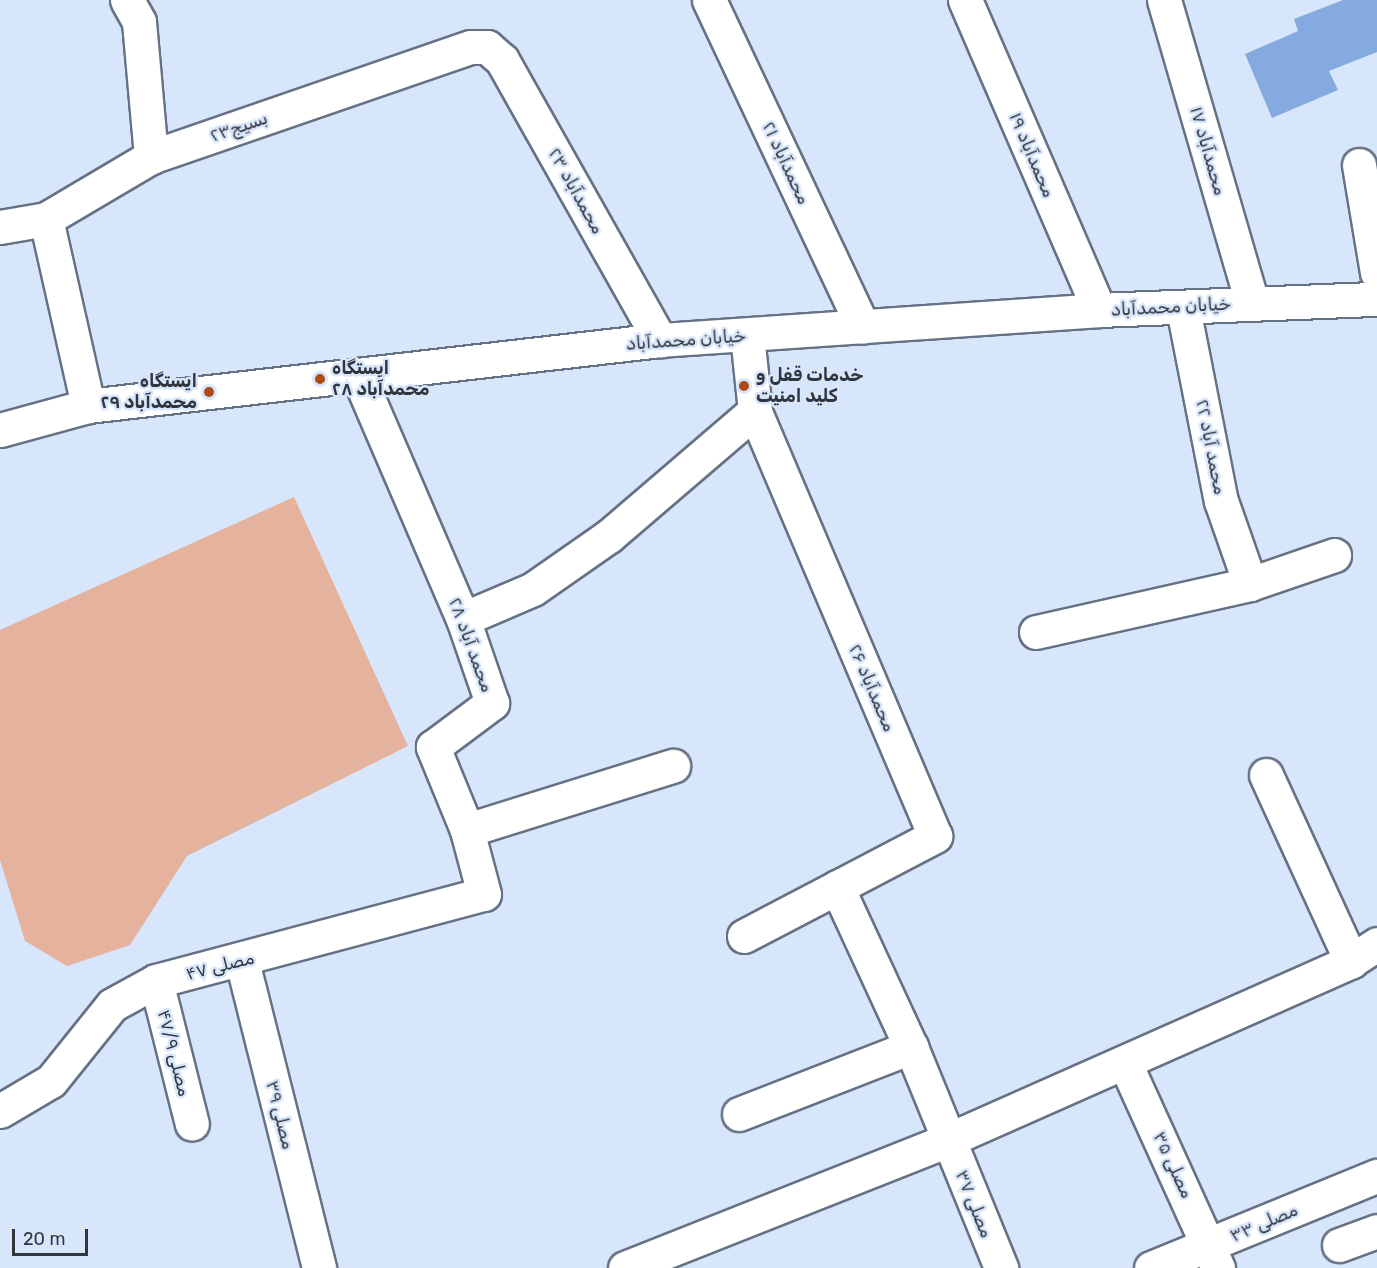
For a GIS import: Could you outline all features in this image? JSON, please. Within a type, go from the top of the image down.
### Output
[{"type":"street","points":[[127,0],[139,22],[151,157]]},
{"type":"street","name":"محمدآباد ۲۱","points":[[709,0],[863,327]]},
{"type":"street","name":"محمدآباد ۱۹","points":[[965,0],[1098,310]]},
{"type":"street","name":"محمدآباد ۱۷","points":[[1164,0],[1252,303]]},
{"type":"street","name":"بسیج۲۳","points":[[0,227],[46,219],[151,157],[471,47],[487,47]]},
{"type":"street","name":"محمدآباد ۲۳","points":[[487,47],[502,60],[660,340]]},
{"type":"street","points":[[1359,165],[1377,272]]},
{"type":"street","points":[[46,219],[88,406]]},
{"type":"street","name":"خیابان محمدآباد","points":[[0,430],[88,406],[660,340],[1098,310],[1377,299]]},
{"type":"street","name":"محمد آباد ۲۲","points":[[1183,308],[1221,501],[1250,584]]},
{"type":"street","name":"محمدآباد ۲۶","points":[[744,936],[935,836],[755,411],[747,335]]},
{"type":"street","name":"محمد آباد ۲۸","points":[[358,375],[463,619],[492,702],[433,747],[467,830],[484,894]]},
{"type":"street","points":[[463,619],[533,589],[609,536],[755,411]]},
{"type":"street","points":[[1036,632],[1250,584],[1334,555]]},
{"type":"street","points":[[467,830],[673,766]]},
{"type":"street","points":[[625,1268],[948,1140],[1125,1063],[1364,952],[1266,775]]},
{"type":"street","name":"مصلی ۳۷","points":[[837,887],[911,1047],[1001,1268]]},
{"type":"street","name":"مصلی ۴۷","points":[[0,1111],[51,1082],[112,1005],[156,981],[242,961],[484,894]]},
{"type":"street","name":"مصلی ۳۹","points":[[242,961],[319,1268]]},
{"type":"street","name":"مصلی ۴۷/۹","points":[[156,981],[192,1124]]},
{"type":"street","points":[[739,1114],[911,1047]]},
{"type":"street","name":"مصلی ۳۵","points":[[1125,1063],[1214,1257]]},
{"type":"street","name":"مصلی ۳۳","points":[[1151,1268],[1214,1257],[1377,1176]]},
{"type":"street","points":[[1340,1245],[1377,1231]]},
{"type":"shaded area","points":[[294,497],[408,746],[187,856],[130,945],[67,966],[25,941],[0,860],[0,630]]},
{"type":"building","points":[[1343,0],[1377,0],[1377,52],[1329,71],[1338,90],[1272,118],[1245,54],[1298,31],[1294,19]]},
{"type":"place","name":"ایستگاه محمدآباد ۲۸","points":[[320,379]]},
{"type":"place","name":"خدمات قفل و کلید امنیت","points":[[744,386]]},
{"type":"place","name":"ایستگاه محمدآباد ۲۹","points":[[209,392]]}]
